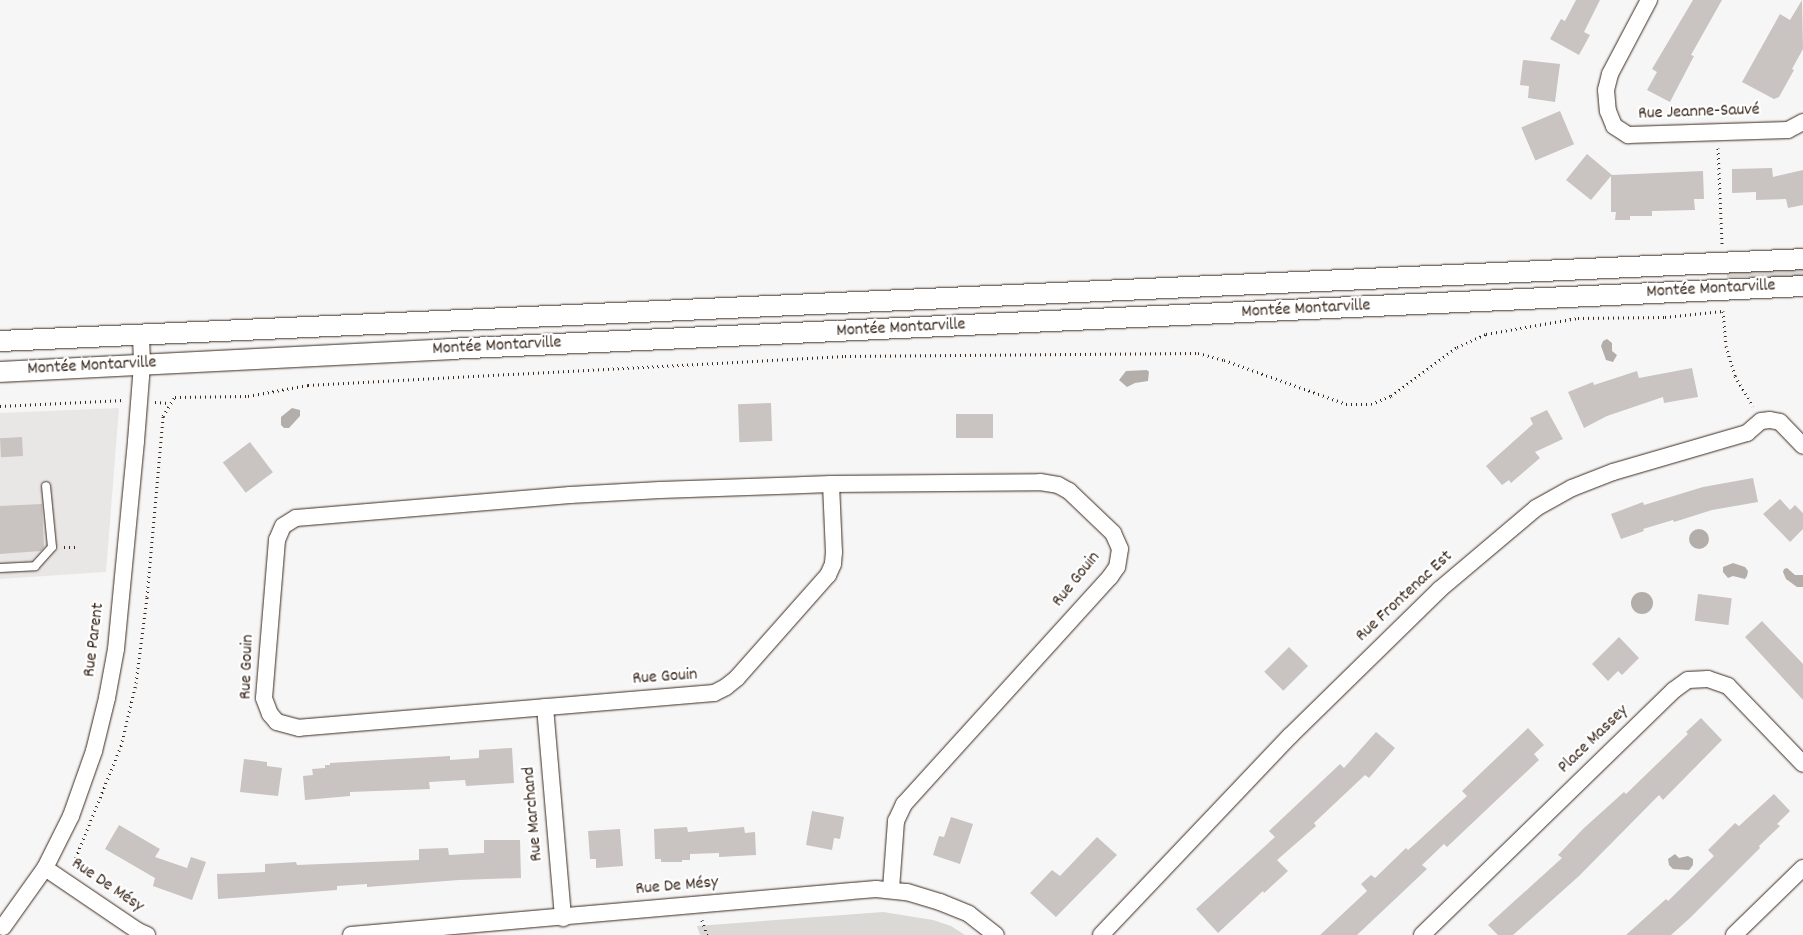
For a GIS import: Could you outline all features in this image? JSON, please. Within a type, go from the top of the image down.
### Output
[{"type":"street","name":"Rue Jeanne-Sauvé","points":[[1649,0],[1610,74],[1606,97],[1608,111],[1614,126],[1628,135],[1788,130],[1803,122]]},
{"type":"street","name":"Montée Montarville","points":[[0,341],[1803,258]]},
{"type":"street","name":"Montée Montarville","points":[[0,372],[1803,286]]},
{"type":"street","name":"Rue Parent","points":[[3,927],[45,868],[71,816],[94,751],[107,698],[116,649],[142,364],[141,334]]},
{"type":"street","points":[[1760,422],[1770,420],[1780,422],[1803,446]]},
{"type":"street","name":"Rue Frontenac Est","points":[[1101,935],[1290,736],[1432,596],[1536,508],[1572,488],[1613,472],[1747,433],[1760,422]]},
{"type":"street","name":"Rue Gouin","points":[[831,484],[834,552],[831,569],[825,579],[726,687],[701,695],[299,728],[278,722],[270,714],[264,698],[277,540],[283,526],[291,520],[304,516],[570,495],[831,484],[1052,483],[1069,491],[1108,527],[1116,538],[1120,549],[1117,567],[904,804],[896,821],[891,889]]},
{"type":"street","name":"Place Massey","points":[[1422,935],[1674,690],[1688,680],[1708,679],[1728,686],[1803,764]]},
{"type":"street","name":"Rue Marchand","points":[[545,707],[563,918]]},
{"type":"street","name":"Rue De Mésy","points":[[45,868],[138,931],[147,935]]},
{"type":"street","points":[[1734,935],[1803,868]]},
{"type":"street","name":"Rue De Mésy","points":[[352,935],[891,889],[940,902],[969,914],[996,935]]},
{"type":"lane","points":[[0,568],[35,566],[52,547],[46,486]]},
{"type":"path","points":[[1717,132],[1723,262]]},
{"type":"path","points":[[66,882],[121,746],[136,683],[147,597],[163,416],[169,403],[175,397],[248,396],[308,385],[845,356],[1198,353],[1224,360],[1346,404],[1371,404],[1391,396],[1458,347],[1486,334],[1578,318],[1665,317],[1723,312],[1726,346],[1735,376],[1760,422]]},
{"type":"path","points":[[0,406],[139,400],[169,403]]},
{"type":"shaded area","points":[[1727,268],[1803,268],[1803,277],[1727,277]]},
{"type":"shaded area","points":[[1607,339],[1612,343],[1612,351],[1617,355],[1613,362],[1606,360],[1601,346],[1603,341]]},
{"type":"shaded area","points":[[1147,370],[1149,372],[1148,381],[1135,383],[1127,387],[1119,380],[1126,371]]},
{"type":"shaded area","points":[[119,408],[106,572],[0,579],[0,413]]},
{"type":"shaded area","points":[[292,408],[300,410],[300,416],[289,428],[284,428],[281,425],[281,417]]},
{"type":"shaded area","points":[[1699,529],[1706,532],[1709,539],[1706,546],[1699,549],[1692,546],[1689,539],[1692,532]]},
{"type":"shaded area","points":[[1733,563],[1745,567],[1748,571],[1745,579],[1733,576],[1728,578],[1723,572],[1723,567]]},
{"type":"shaded area","points":[[1787,568],[1795,575],[1803,575],[1803,587],[1797,587],[1786,579],[1783,572]]},
{"type":"shaded area","points":[[1642,592],[1650,595],[1653,603],[1650,611],[1642,614],[1634,611],[1631,603],[1634,595]]},
{"type":"shaded area","points":[[1675,854],[1679,858],[1688,856],[1693,859],[1693,865],[1689,870],[1673,869],[1669,865],[1668,859]]},
{"type":"shaded area","points":[[883,912],[933,920],[951,926],[965,935],[700,935],[697,926]]},
{"type":"building","points":[[1576,0],[1600,0],[1584,32],[1590,35],[1579,55],[1550,39],[1561,19],[1565,21]]},
{"type":"building","points":[[1693,0],[1722,0],[1691,55],[1694,56],[1670,102],[1647,90],[1657,72],[1652,69]]},
{"type":"building","points":[[1802,0],[1803,49],[1779,97],[1774,99],[1742,82],[1780,14],[1790,20]]},
{"type":"building","points":[[1523,60],[1560,64],[1555,102],[1528,98],[1529,86],[1520,85]]},
{"type":"building","points":[[1560,111],[1574,144],[1535,161],[1521,127]]},
{"type":"building","points":[[1587,154],[1612,175],[1703,171],[1704,199],[1694,199],[1695,210],[1652,211],[1652,216],[1630,216],[1630,220],[1615,220],[1616,212],[1611,212],[1611,176],[1591,200],[1566,180]]},
{"type":"building","points":[[1772,168],[1773,177],[1803,170],[1803,205],[1788,208],[1786,199],[1756,200],[1756,192],[1732,193],[1732,169]]},
{"type":"building","points":[[1692,368],[1698,397],[1664,403],[1663,397],[1607,416],[1584,428],[1568,392],[1593,382],[1594,385],[1637,371],[1639,378]]},
{"type":"building","points":[[771,403],[772,441],[739,442],[738,404]]},
{"type":"building","points":[[1547,410],[1563,439],[1535,452],[1540,458],[1511,483],[1509,480],[1502,485],[1486,466],[1533,424],[1530,418]]},
{"type":"building","points":[[956,414],[993,414],[993,438],[956,438]]},
{"type":"building","points":[[22,437],[23,456],[1,457],[0,438]]},
{"type":"building","points":[[250,442],[273,472],[246,493],[223,462]]},
{"type":"building","points":[[1753,478],[1758,502],[1712,510],[1674,522],[1673,520],[1643,529],[1644,531],[1621,539],[1611,514],[1643,502],[1644,505],[1703,487]]},
{"type":"building","points":[[1780,499],[1790,510],[1795,505],[1803,513],[1803,529],[1790,542],[1763,514]]},
{"type":"building","points":[[42,504],[44,547],[41,551],[0,554],[0,506]]},
{"type":"building","points":[[1698,594],[1732,598],[1728,625],[1695,621]]},
{"type":"building","points":[[1762,621],[1803,664],[1803,700],[1745,637]]},
{"type":"building","points":[[1619,637],[1639,658],[1622,675],[1618,671],[1608,681],[1592,664]]},
{"type":"building","points":[[1289,647],[1308,666],[1283,691],[1264,672]]},
{"type":"building","points":[[1701,718],[1722,740],[1663,800],[1659,795],[1579,876],[1513,935],[1498,935],[1488,925],[1562,858],[1558,855],[1584,828],[1624,792],[1626,794],[1688,734],[1686,732]]},
{"type":"building","points":[[1528,728],[1544,745],[1534,754],[1539,760],[1447,847],[1444,844],[1422,865],[1427,869],[1357,935],[1320,935],[1367,891],[1361,884],[1371,875],[1375,878],[1406,848],[1408,850],[1467,796],[1462,791]]},
{"type":"building","points":[[1376,732],[1395,748],[1369,778],[1365,775],[1314,823],[1316,826],[1277,860],[1288,871],[1264,893],[1263,891],[1218,933],[1196,909],[1275,837],[1269,831],[1340,764],[1344,768]]},
{"type":"building","points":[[512,748],[514,783],[466,786],[465,780],[429,782],[430,789],[350,792],[350,796],[305,800],[303,776],[313,775],[312,769],[325,768],[325,765],[330,765],[330,763],[450,756],[450,760],[479,758],[479,750]]},
{"type":"building","points":[[244,759],[267,762],[267,766],[282,768],[278,796],[240,792]]},
{"type":"building","points":[[1774,794],[1790,811],[1777,824],[1780,826],[1690,918],[1671,935],[1626,935],[1666,899],[1668,901],[1714,856],[1708,850],[1735,823],[1739,826]]},
{"type":"building","points":[[812,811],[844,817],[840,839],[834,838],[832,850],[806,845]]},
{"type":"building","points":[[951,817],[973,824],[960,864],[933,855],[939,836],[944,837]]},
{"type":"building","points":[[119,825],[160,849],[155,857],[187,868],[191,857],[206,862],[192,900],[153,886],[155,878],[105,849]]},
{"type":"building","points":[[687,827],[688,832],[744,827],[745,833],[755,832],[756,855],[719,857],[719,853],[690,854],[690,860],[682,860],[682,862],[661,862],[661,859],[655,859],[654,829]]},
{"type":"building","points":[[620,829],[623,866],[596,868],[596,859],[590,859],[588,831]]},
{"type":"building","points":[[1097,837],[1117,855],[1056,917],[1030,893],[1052,870],[1060,876]]},
{"type":"building","points":[[484,840],[520,840],[521,878],[459,880],[367,887],[367,884],[337,886],[337,890],[218,899],[217,874],[265,872],[265,864],[296,862],[297,865],[419,860],[419,849],[448,848],[449,855],[484,853]]}]
